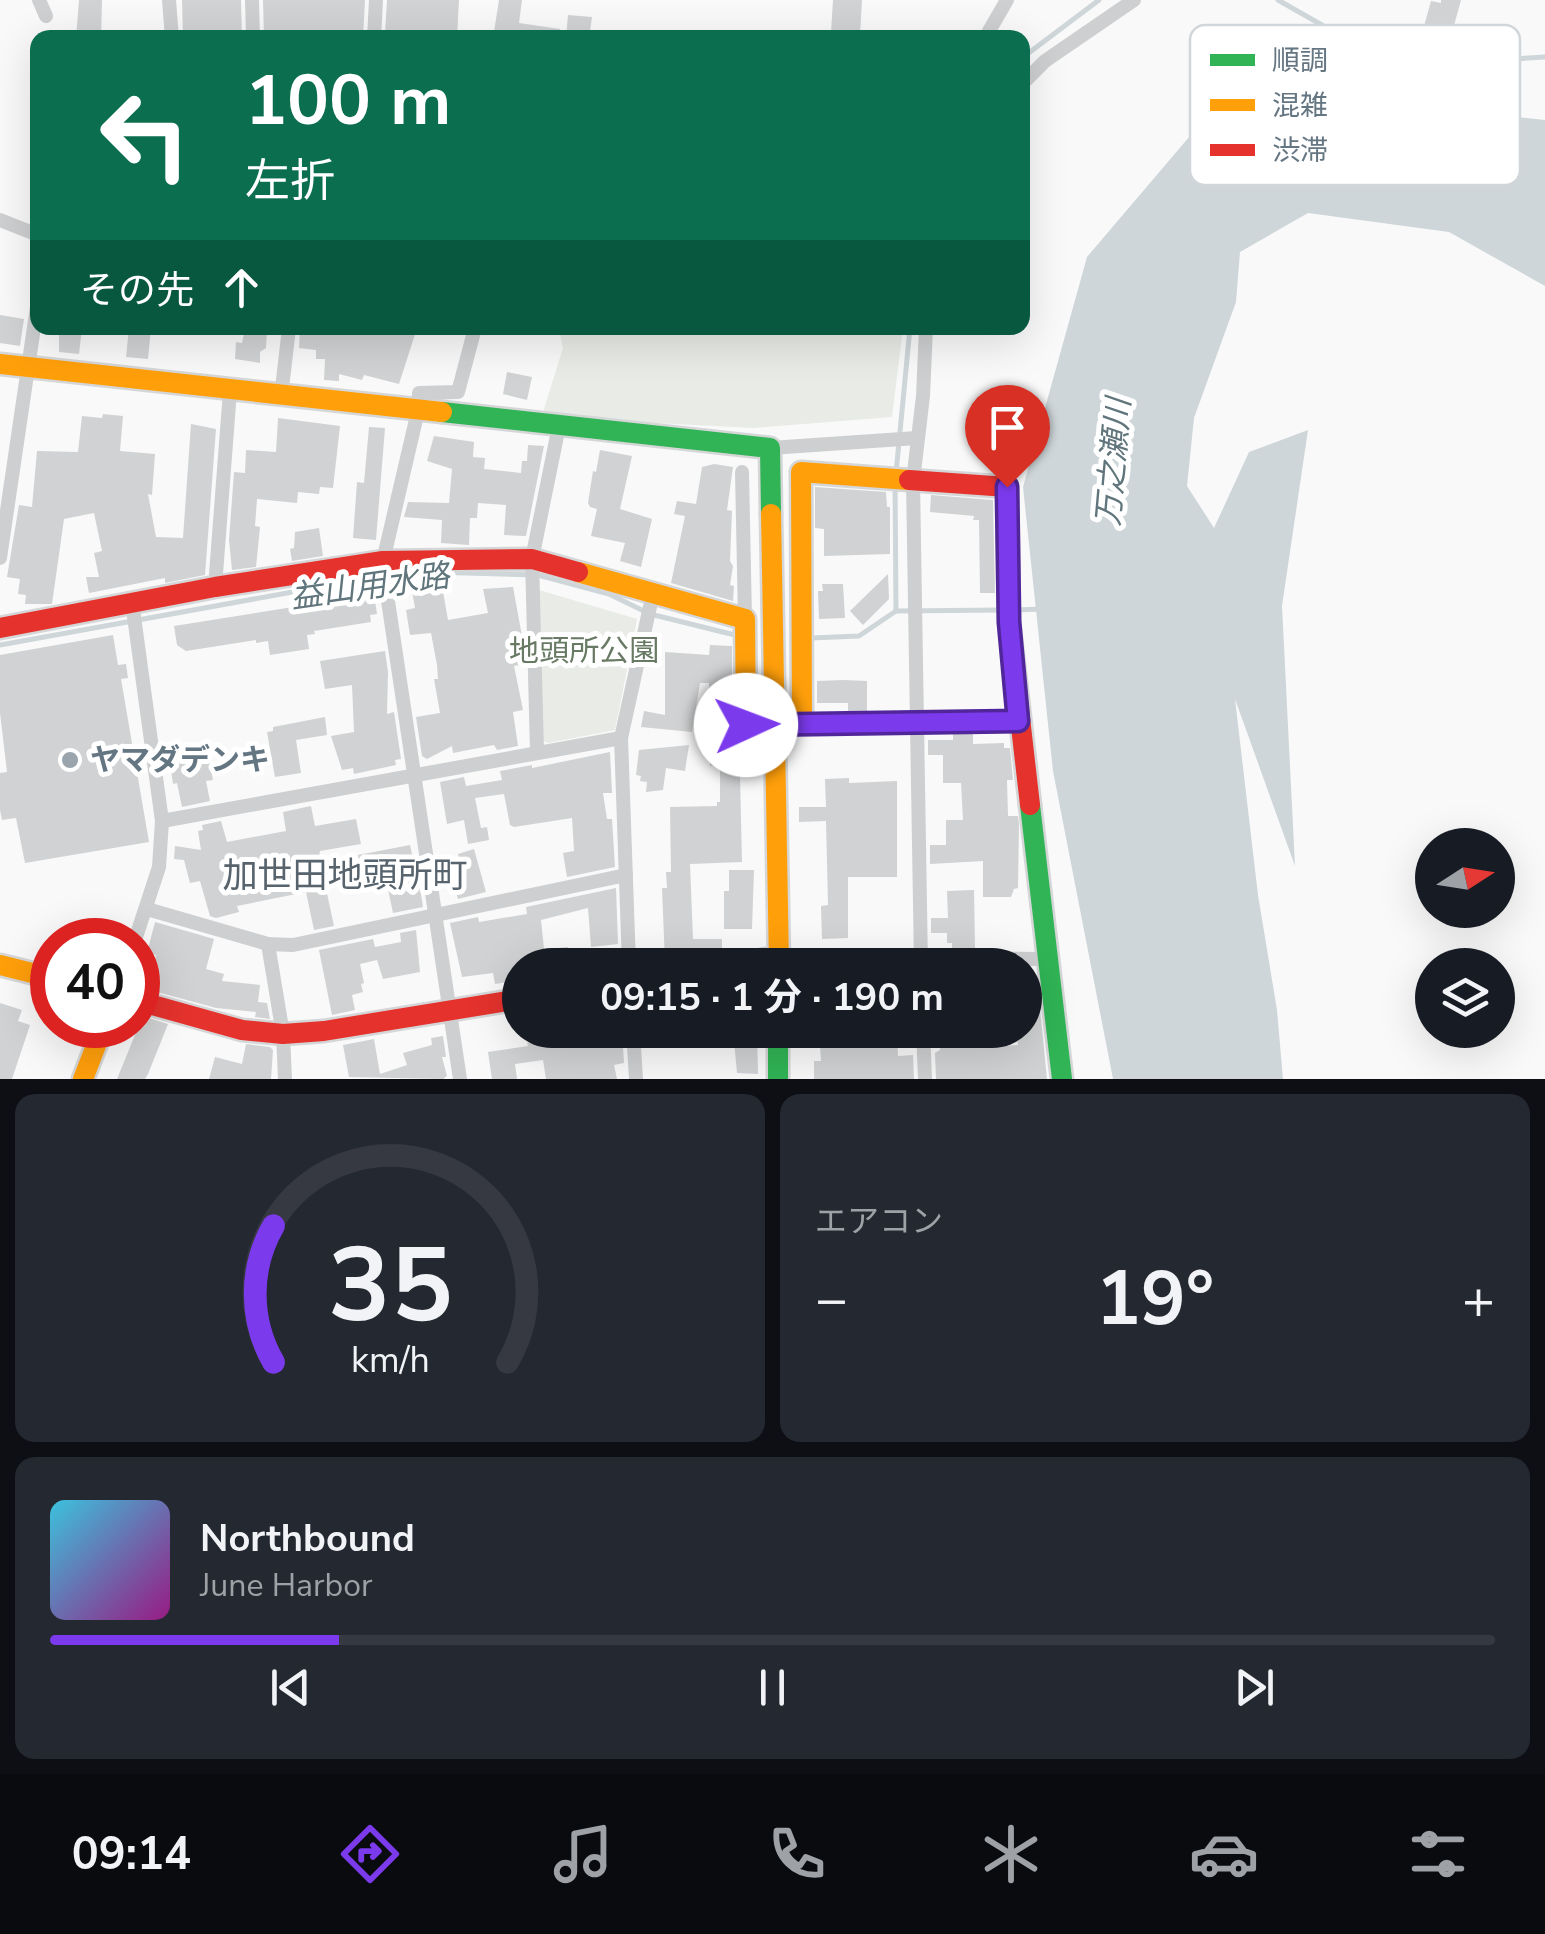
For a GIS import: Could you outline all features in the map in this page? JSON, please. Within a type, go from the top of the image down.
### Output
[{"type":"street","points":[[40,0],[46,16]]},
{"type":"street","points":[[169,0],[171,30]]},
{"type":"street","points":[[252,0],[253,30]]},
{"type":"street","points":[[374,30],[376,0]]},
{"type":"street","points":[[990,30],[1007,0]]},
{"type":"street","points":[[1030,76],[1134,0]]},
{"type":"street","points":[[0,220],[30,232]]},
{"type":"street","points":[[0,558],[32,335]]},
{"type":"street","points":[[281,397],[288,335]]},
{"type":"street","points":[[460,1079],[383,564],[419,393],[458,392],[473,335]]},
{"type":"street","points":[[921,948],[914,596],[902,481],[923,396],[926,335]]},
{"type":"street","points":[[0,364],[770,448],[912,438]]},
{"type":"street","points":[[216,587],[230,391]]},
{"type":"street","points":[[537,752],[532,563],[559,426]]},
{"type":"street","points":[[770,448],[778,948]]},
{"type":"street","points":[[742,472],[746,725],[1018,721]]},
{"type":"street","points":[[802,723],[801,472],[1007,487],[1009,622],[1018,721],[1062,1079]]},
{"type":"street","points":[[0,628],[216,587],[383,564],[532,563],[652,599],[745,620]]},
{"type":"street","points":[[628,948],[621,738],[652,599]]},
{"type":"street","points":[[132,602],[162,821],[159,867],[144,918]]},
{"type":"street","points":[[162,821],[621,738]]},
{"type":"street","points":[[147,909],[268,944],[293,945],[626,875]]},
{"type":"street","points":[[268,944],[283,1034],[285,1079]]},
{"type":"street","points":[[1042,959],[1046,959]]},
{"type":"street","points":[[0,965],[30,972]]},
{"type":"street","points":[[160,1007],[242,1030],[283,1034],[502,1002]]},
{"type":"street","points":[[84,1079],[95,1048]]},
{"type":"street","points":[[634,1048],[636,1079]]},
{"type":"street","points":[[778,1048],[778,1079]]},
{"type":"street","points":[[924,1048],[925,1079]]},
{"type":"green space","points":[[560,335],[902,335],[892,417],[753,428],[615,421],[543,412],[563,348]]},
{"type":"green space","name":"地頭所公園","points":[[539,590],[637,619],[615,730],[548,743],[542,740]]},
{"type":"water","name":"万之瀬川","points":[[1520,117],[1545,120],[1545,286],[1449,232],[1308,213],[1240,252],[1236,302],[1194,418],[1187,486],[1214,528],[1249,452],[1308,430],[1282,606],[1295,866],[1235,699],[1283,1079],[1113,1079],[1053,771],[1023,487],[1087,257],[1190,136],[1190,185],[1520,185]]},
{"type":"building","points":[[79,0],[102,0],[101,30],[77,30]]},
{"type":"building","points":[[182,0],[241,0],[242,30],[183,30]]},
{"type":"building","points":[[263,0],[365,0],[363,30],[264,30]]},
{"type":"building","points":[[387,0],[459,0],[457,30],[385,30]]},
{"type":"building","points":[[499,0],[522,0],[519,23],[560,29],[560,30],[494,30]]},
{"type":"building","points":[[833,0],[862,0],[860,30],[831,30]]},
{"type":"building","points":[[1461,0],[1454,25],[1424,25],[1431,1]]},
{"type":"building","points":[[568,15],[592,17],[590,30],[567,30]]},
{"type":"building","points":[[0,315],[24,319],[20,346],[0,343]]},
{"type":"building","points":[[59,335],[81,335],[79,354],[59,352]]},
{"type":"building","points":[[128,335],[150,335],[148,359],[126,357]]},
{"type":"building","points":[[244,335],[267,335],[260,363],[235,359],[236,342],[242,343]]},
{"type":"building","points":[[300,335],[415,335],[399,384],[364,375],[362,380],[339,374],[339,381],[324,380],[325,359],[316,359],[316,350],[299,348]]},
{"type":"building","points":[[507,372],[532,377],[527,400],[503,394]]},
{"type":"building","points":[[103,414],[123,416],[120,451],[155,454],[152,495],[148,494],[156,537],[183,538],[191,424],[216,429],[205,575],[165,583],[165,578],[89,593],[86,577],[99,577],[94,553],[102,551],[94,513],[64,519],[52,604],[25,604],[26,595],[18,594],[20,579],[7,577],[19,505],[32,507],[37,451],[78,452],[82,416],[102,418]]},
{"type":"building","points":[[278,418],[340,426],[333,488],[320,487],[319,494],[298,492],[297,503],[257,499],[255,526],[260,527],[256,567],[232,570],[229,540],[234,472],[245,473],[246,450],[276,452]]},
{"type":"building","points":[[369,427],[385,428],[376,540],[353,538],[357,482],[364,483]]},
{"type":"building","points":[[434,436],[474,442],[473,457],[485,458],[484,469],[521,473],[528,445],[544,446],[526,536],[504,535],[506,505],[478,503],[477,518],[470,518],[469,545],[441,543],[442,520],[404,517],[408,502],[449,503],[452,469],[427,461]]},
{"type":"building","points":[[600,450],[632,456],[620,509],[652,519],[641,567],[620,561],[625,543],[591,536],[597,509],[588,503]]},
{"type":"building","points":[[702,467],[733,467],[727,510],[732,511],[733,601],[671,583],[685,516],[674,514],[677,501],[696,504]]},
{"type":"building","points":[[815,487],[886,492],[890,507],[890,554],[824,556],[824,529],[815,528]]},
{"type":"building","points":[[931,495],[993,500],[995,593],[980,593],[979,520],[973,520],[974,516],[930,512]]},
{"type":"building","points":[[319,528],[323,556],[292,561],[290,549],[294,548],[295,532]]},
{"type":"building","points":[[888,574],[889,599],[863,625],[850,611]]},
{"type":"building","points":[[822,584],[843,584],[845,618],[819,619],[818,591],[823,591]]},
{"type":"building","points":[[442,586],[448,620],[488,613],[483,589],[513,587],[524,647],[524,664],[514,666],[523,710],[513,712],[518,746],[497,750],[494,745],[453,753],[452,746],[427,759],[422,756],[416,717],[440,713],[434,679],[438,679],[437,665],[431,633],[410,635],[406,610],[415,608],[412,591]]},
{"type":"building","points":[[374,594],[377,614],[370,615],[371,622],[314,631],[315,634],[307,635],[309,649],[270,655],[268,641],[256,640],[186,651],[177,645],[174,626]]},
{"type":"building","name":"ヤマダデンキ","points":[[113,635],[118,665],[126,664],[128,678],[121,679],[149,842],[25,863],[16,818],[2,820],[0,810],[0,773],[7,772],[0,713],[0,655]]},
{"type":"building","points":[[710,645],[732,646],[732,726],[739,737],[739,751],[753,751],[753,774],[740,775],[742,862],[690,864],[693,939],[722,939],[722,948],[664,948],[662,888],[667,888],[666,872],[671,872],[670,807],[717,806],[720,802],[720,765],[710,766],[709,683],[700,683],[692,732],[641,727],[644,711],[665,715],[665,652],[709,655]]},
{"type":"building","points":[[385,651],[387,714],[394,712],[401,759],[395,760],[396,765],[354,774],[353,768],[342,770],[331,736],[354,732],[352,685],[325,689],[320,661]]},
{"type":"building","points":[[817,681],[867,681],[867,714],[848,713],[848,703],[817,703]]},
{"type":"building","points":[[325,717],[327,735],[296,740],[301,773],[275,777],[267,732],[273,731],[273,727]]},
{"type":"building","points":[[953,734],[973,734],[973,744],[1004,743],[1004,748],[1010,748],[1013,780],[1007,780],[1008,816],[1018,816],[1019,824],[1018,888],[1011,897],[983,897],[983,861],[930,864],[930,845],[946,845],[946,820],[963,820],[961,783],[943,783],[943,755],[928,755],[928,740],[953,740]]},
{"type":"building","points":[[689,745],[685,771],[666,768],[663,790],[646,792],[647,782],[636,775],[639,750]]},
{"type":"building","points":[[207,747],[213,780],[206,781],[210,801],[182,807],[177,783],[173,784],[171,770],[167,770],[165,750]]},
{"type":"building","points":[[610,752],[612,793],[603,793],[607,819],[612,819],[615,867],[567,877],[563,853],[574,851],[572,818],[514,827],[510,825],[504,794],[475,798],[481,828],[487,827],[489,840],[468,844],[464,820],[447,824],[440,782],[464,777],[466,786],[502,780],[500,771]]},
{"type":"building","points":[[849,778],[849,783],[897,781],[897,877],[848,877],[848,938],[822,939],[821,906],[828,905],[826,821],[799,822],[799,807],[826,807],[825,779]]},
{"type":"building","points":[[311,806],[315,826],[356,819],[361,844],[320,851],[334,926],[314,930],[306,892],[237,906],[239,912],[216,918],[210,916],[200,881],[190,883],[184,860],[174,859],[175,846],[201,850],[198,831],[203,830],[202,825],[221,821],[227,842],[286,831],[283,812]]},
{"type":"building","points":[[410,845],[423,907],[393,913],[386,880],[364,884],[358,855]]},
{"type":"building","points":[[474,849],[486,892],[458,899],[449,869],[461,865],[458,854]]},
{"type":"building","points":[[729,870],[754,870],[752,929],[724,929],[724,891],[729,891]]},
{"type":"building","points":[[616,888],[618,944],[591,947],[588,908],[541,920],[544,948],[502,948],[502,983],[495,984],[493,973],[462,977],[450,923],[527,914],[526,907]]},
{"type":"building","points":[[974,890],[975,948],[952,948],[952,943],[947,943],[947,933],[931,933],[931,918],[948,918],[947,891]]},
{"type":"building","points":[[160,923],[214,939],[206,969],[224,974],[222,981],[260,985],[258,1002],[267,1003],[270,1019],[255,1017],[256,1012],[216,1008],[160,993]]},
{"type":"building","points":[[416,930],[420,972],[383,979],[377,960],[360,964],[364,983],[363,992],[352,995],[355,1010],[332,1015],[319,950],[373,939],[375,947],[401,942],[400,933]]},
{"type":"building","points":[[0,1003],[22,1010],[18,1021],[30,1025],[12,1079],[0,1079]]},
{"type":"building","points":[[160,1021],[168,1024],[160,1044]]},
{"type":"building","points":[[1042,1028],[1047,1079],[936,1079],[935,1053],[1042,1048]]},
{"type":"building","points":[[443,1036],[446,1057],[442,1057],[447,1076],[443,1079],[349,1077],[343,1045],[374,1039],[380,1074],[407,1065],[403,1053],[432,1045],[431,1038]]},
{"type":"building","points":[[246,1044],[273,1050],[271,1079],[209,1079],[215,1057],[242,1064]]},
{"type":"building","points":[[130,1048],[158,1048],[145,1079],[117,1079]]},
{"type":"building","points":[[515,1048],[623,1048],[624,1063],[614,1065],[617,1079],[546,1079],[543,1060],[515,1064],[517,1079],[492,1079],[488,1052]]},
{"type":"building","points":[[735,1048],[757,1048],[758,1074],[737,1073]]},
{"type":"building","points":[[820,1048],[898,1048],[898,1056],[913,1055],[914,1079],[814,1079],[814,1061],[821,1061]]},
{"type":"waterway","name":"益山用水路","points":[[1030,52],[1099,0]]},
{"type":"waterway","name":"益山用水路","points":[[1278,0],[1322,25]]},
{"type":"waterway","name":"益山用水路","points":[[1520,59],[1545,57]]},
{"type":"waterway","name":"益山用水路","points":[[896,473],[909,335]]},
{"type":"waterway","name":"益山用水路","points":[[895,484],[896,611]]},
{"type":"waterway","name":"益山用水路","points":[[0,645],[348,582],[430,572],[538,575],[609,594],[650,614],[735,635]]},
{"type":"waterway","points":[[1013,610],[1042,609]]},
{"type":"waterway","points":[[896,611],[1002,610]]},
{"type":"waterway","name":"益山用水路","points":[[811,638],[859,636],[896,611]]},
{"type":"traffic: fast","points":[[442,412],[770,448],[771,514]]},
{"type":"traffic: fast","points":[[1030,805],[1062,1079]]},
{"type":"traffic: fast","points":[[778,1048],[778,1079]]},
{"type":"traffic: slow","points":[[0,364],[442,412]]},
{"type":"traffic: slow","points":[[578,572],[745,619],[746,725],[802,723],[801,472],[909,480]]},
{"type":"traffic: slow","points":[[771,514],[779,948]]},
{"type":"traffic: slow","points":[[0,965],[30,972]]},
{"type":"traffic: slow","points":[[83,1079],[95,1048]]},
{"type":"traffic: jam","points":[[909,480],[1007,487],[1009,622],[1030,805]]},
{"type":"traffic: jam","points":[[0,628],[215,587],[383,561],[532,559],[578,572]]},
{"type":"traffic: jam","points":[[160,1007],[242,1030],[283,1034],[502,1002]]},
{"type":"place","name":"ヤマダデンキ","points":[[70,760]]},
{"type":"district","name":"加世田地頭所町","points":[[345,875]]},
{"type":"route","points":[[746,725],[1018,721],[1009,622],[1007,487]]}]
